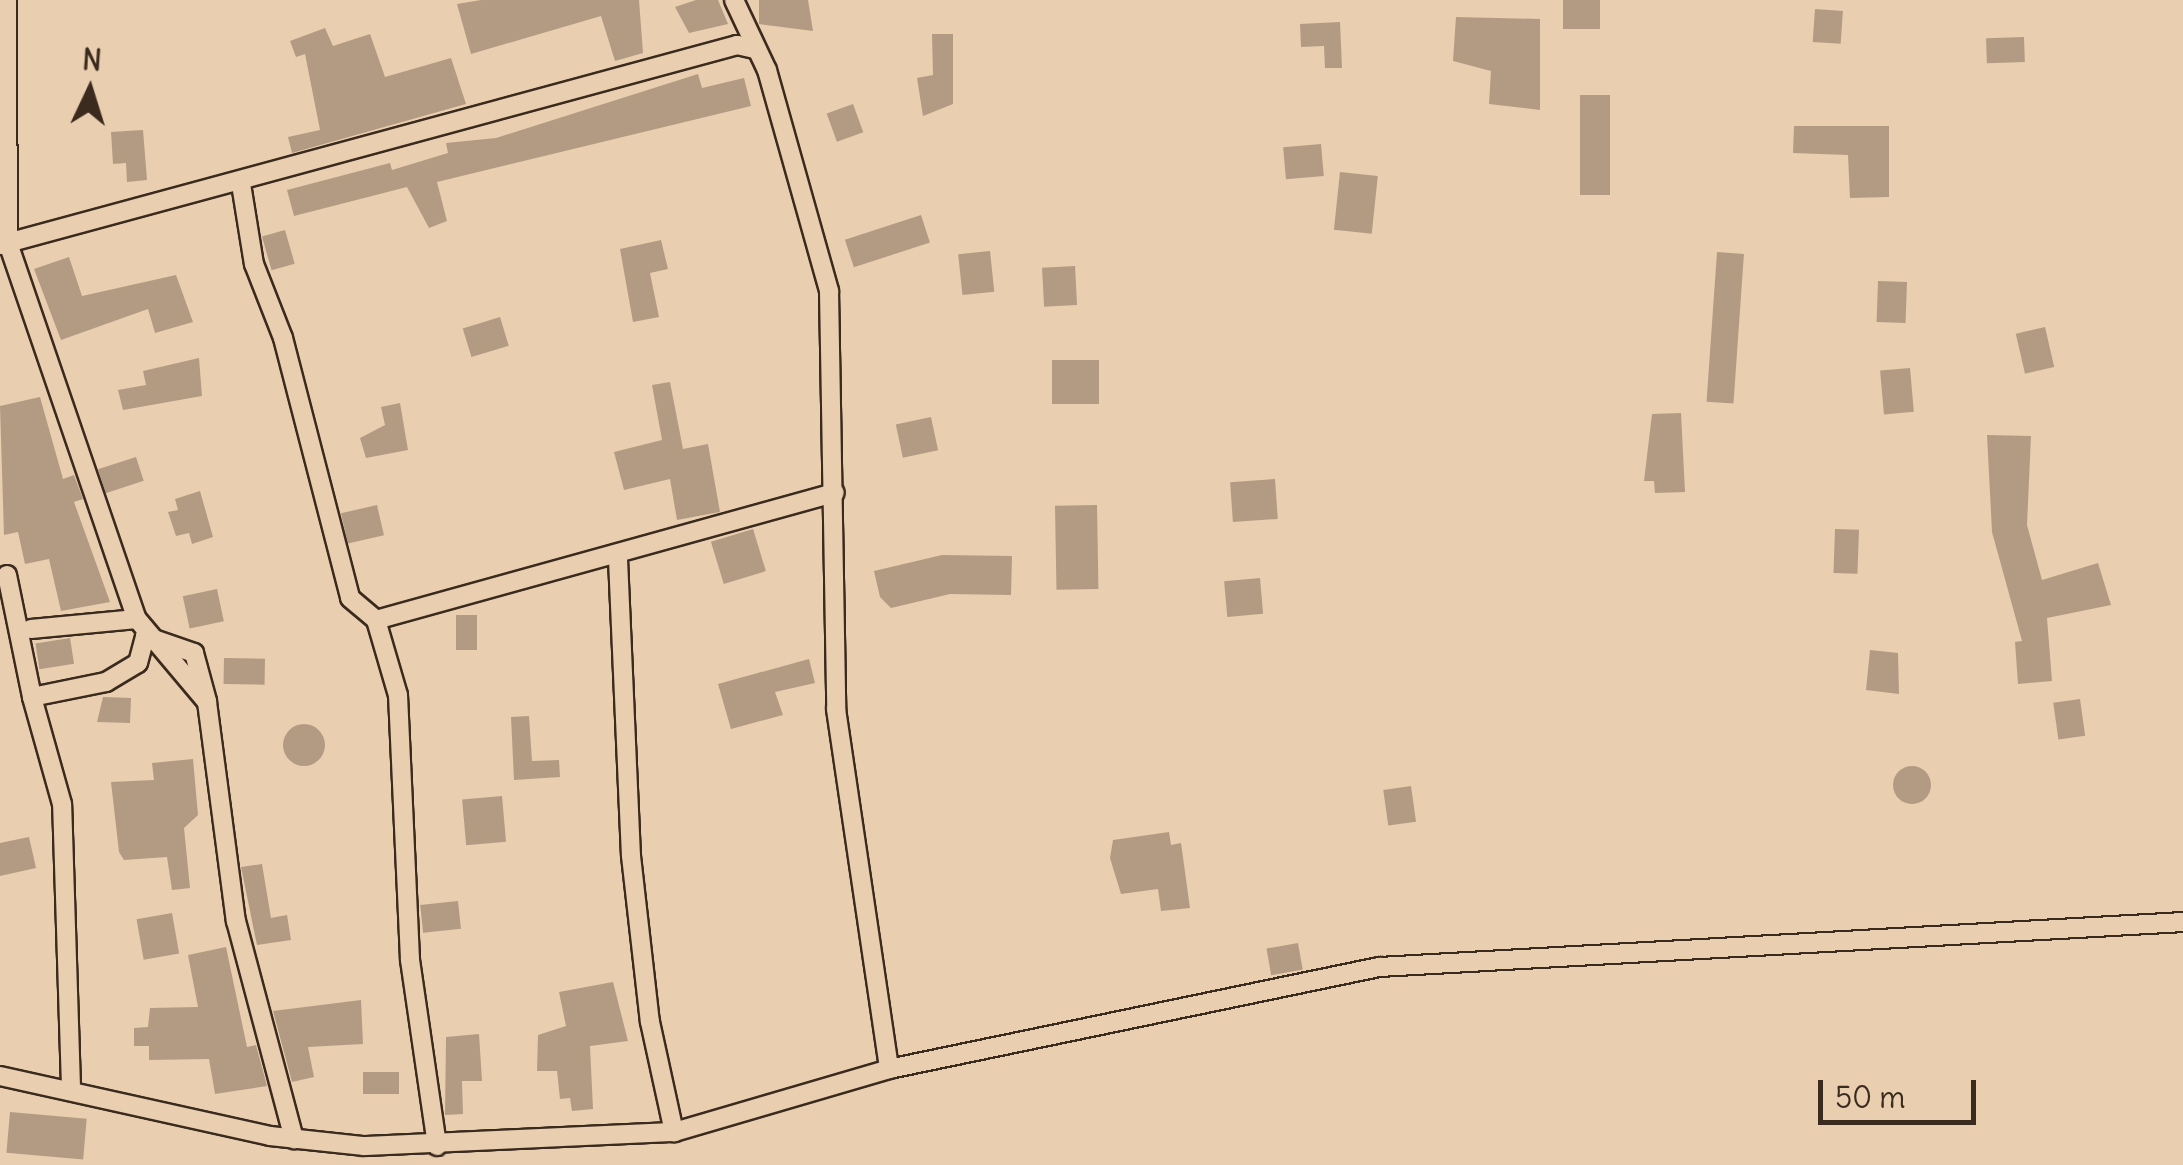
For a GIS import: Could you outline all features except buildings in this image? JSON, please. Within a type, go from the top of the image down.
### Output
[{"type":"street","points":[[8,0],[4,244],[141,627],[207,702],[236,922],[294,1138]]},
{"type":"street","points":[[734,0],[756,49],[812,213],[828,291],[836,708],[889,1070]]},
{"type":"street","points":[[4,244],[241,184],[736,45],[756,49]]},
{"type":"street","points":[[241,184],[254,264],[283,338],[350,598],[376,620],[398,695],[410,960],[437,1146]]},
{"type":"street","points":[[376,620],[618,559],[834,493]]},
{"type":"street","points":[[618,559],[632,856],[650,1022],[674,1132]]},
{"type":"street","points":[[7,574],[32,697],[62,804],[71,1088]]},
{"type":"street","points":[[30,629],[141,627]]},
{"type":"street","points":[[32,697],[106,682],[138,662],[141,627]]},
{"type":"street","points":[[0,1076],[294,1138],[437,1146],[674,1132],[889,1070],[1379,966],[2183,922]]}]
